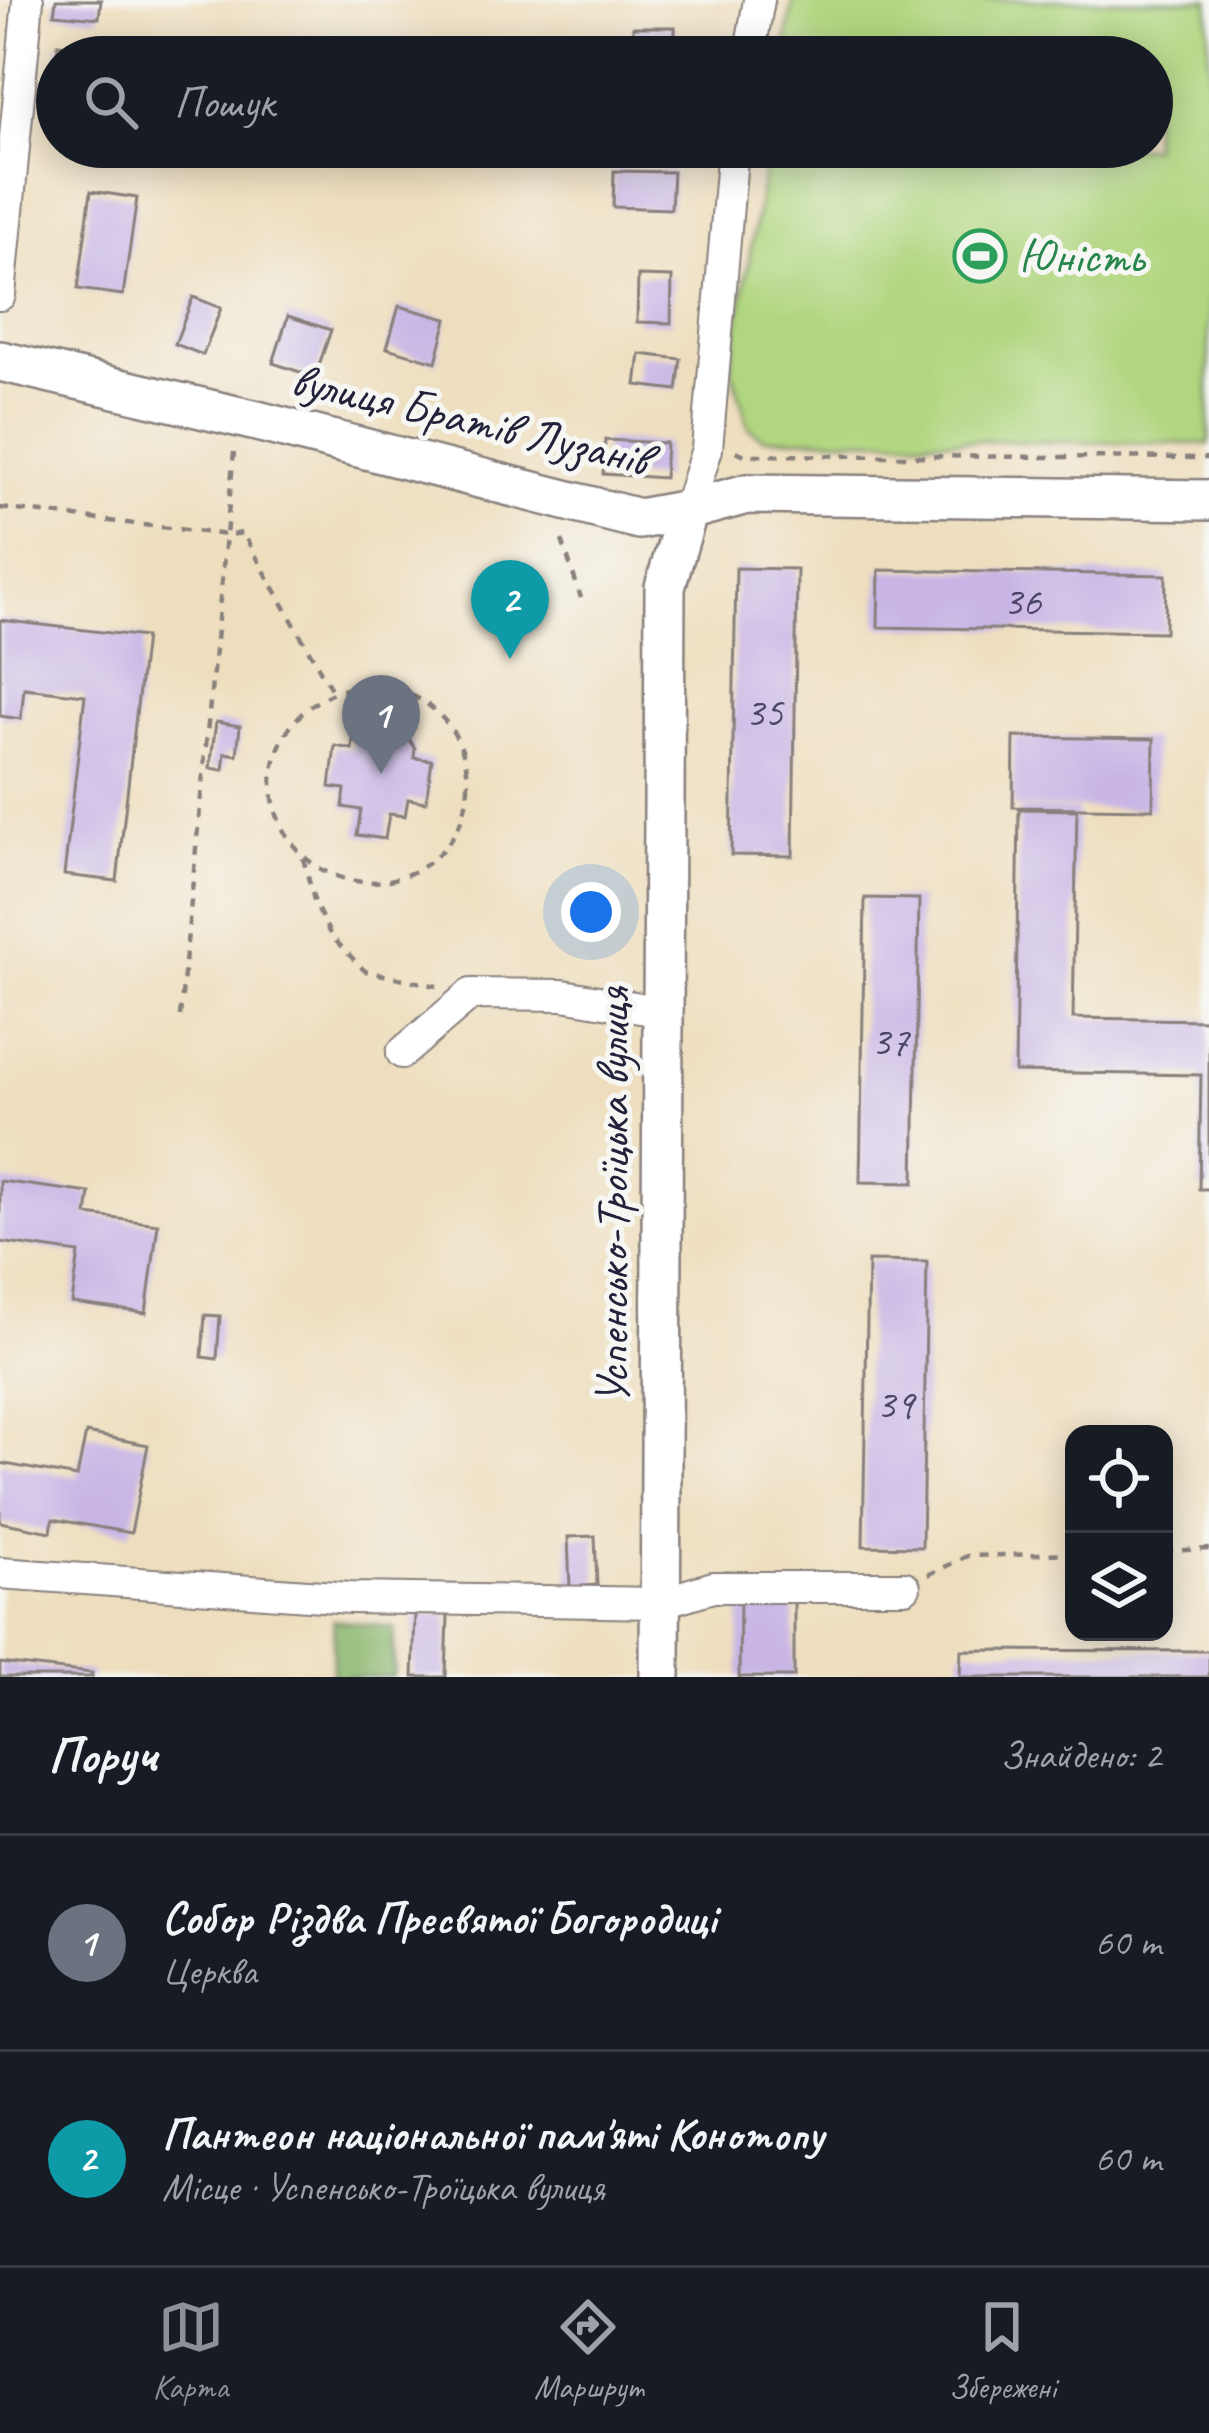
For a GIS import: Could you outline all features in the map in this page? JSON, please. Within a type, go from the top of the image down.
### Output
[{"type":"main road","name":"вулиця Братів Лузанів","points":[[0,361],[639,519],[747,494],[1209,500]]},
{"type":"main road","name":"Успенсько-Троїцька вулиця","points":[[660,1677],[664,587],[688,510]]},
{"type":"street","points":[[0,295],[28,0]]},
{"type":"street","points":[[753,36],[759,0]]},
{"type":"street","name":"Успенсько-Троїцька вулиця","points":[[688,510],[706,449],[731,168]]},
{"type":"street","points":[[402,1053],[471,994],[562,995],[664,1012]]},
{"type":"street","points":[[0,1573],[350,1598],[660,1603],[713,1587],[905,1587]]},
{"type":"path","points":[[180,1016],[234,440]]},
{"type":"path","points":[[730,448],[745,455],[1209,458]]},
{"type":"path","points":[[0,508],[243,533],[333,692]]},
{"type":"path","points":[[562,540],[581,598]]},
{"type":"path","points":[[370,684],[408,692],[440,713],[461,744],[469,782],[463,820],[442,852],[411,874],[374,884],[336,878],[303,858],[279,826],[271,787],[278,747],[299,713],[333,692],[370,684]]},
{"type":"path","points":[[303,858],[315,904],[331,936],[365,970],[471,994]]},
{"type":"path","points":[[1173,1550],[1209,1549]]},
{"type":"path","points":[[905,1587],[967,1556],[1065,1553]]},
{"type":"green space","name":"Юність","points":[[793,0],[1209,0],[1209,444],[763,438],[749,428],[731,367],[764,168],[1173,168],[1173,36],[787,36]]},
{"type":"green space","points":[[334,1620],[394,1628],[393,1677],[332,1677]]},
{"type":"building","points":[[56,0],[101,0],[99,18],[54,14]]},
{"type":"building","points":[[633,27],[675,27],[675,36],[633,36]]},
{"type":"building","points":[[614,171],[673,172],[671,209],[613,207]]},
{"type":"building","points":[[91,191],[137,198],[123,295],[78,289]]},
{"type":"building","points":[[638,276],[672,277],[671,323],[637,322]]},
{"type":"building","points":[[193,297],[221,308],[203,355],[175,344]]},
{"type":"building","points":[[399,306],[447,319],[436,362],[387,348]]},
{"type":"building","points":[[288,316],[331,330],[315,377],[273,363]]},
{"type":"building","points":[[640,354],[681,359],[677,390],[636,385]]},
{"type":"building","points":[[605,440],[666,443],[664,478],[603,474]]},
{"type":"building","points":[[736,568],[797,569],[793,856],[731,855]]},
{"type":"building","points":[[879,570],[1166,575],[1165,632],[878,627]]},
{"type":"building","points":[[0,620],[145,637],[117,881],[64,875],[85,695],[24,688],[21,719],[0,716]]},
{"type":"building","points":[[216,722],[240,726],[237,755],[225,753],[223,770],[210,768]]},
{"type":"building","points":[[382,728],[409,739],[414,758],[432,760],[426,802],[408,799],[405,816],[389,814],[385,839],[357,835],[361,810],[343,807],[345,789],[330,787],[335,746],[352,749],[353,740],[364,732],[373,734]]},
{"type":"building","points":[[1014,737],[1154,739],[1153,809],[1013,807]]},
{"type":"building","points":[[1019,809],[1077,810],[1073,1018],[1209,1020],[1209,1189],[1199,1189],[1201,1075],[1015,1072]]},
{"type":"building","points":[[865,898],[919,899],[914,1183],[860,1182]]},
{"type":"building","points":[[0,1181],[90,1193],[87,1215],[158,1224],[146,1313],[72,1303],[79,1253],[0,1242]]},
{"type":"building","points":[[868,1261],[927,1262],[922,1547],[863,1546]]},
{"type":"building","points":[[205,1315],[220,1316],[217,1359],[202,1357]]},
{"type":"building","points":[[86,1433],[148,1445],[131,1533],[53,1519],[51,1532],[0,1522],[0,1463],[77,1477]]},
{"type":"building","points":[[595,1536],[597,1585],[570,1587],[568,1537]]},
{"type":"building","points":[[740,1601],[794,1601],[794,1677],[739,1677]]},
{"type":"building","points":[[415,1614],[448,1615],[446,1677],[413,1677]]},
{"type":"building","points":[[961,1650],[1209,1651],[1209,1677],[960,1677]]},
{"type":"building","points":[[0,1663],[92,1673],[92,1677],[0,1677]]},
{"type":"place","name":"Юність","points":[[980,256]]},
{"type":"place","name":"Пантеон національної пам'яті Конотопу","points":[[510,659]]},
{"type":"place","name":"Собор Різдва Пресвятої Богородиці","points":[[381,774]]}]
